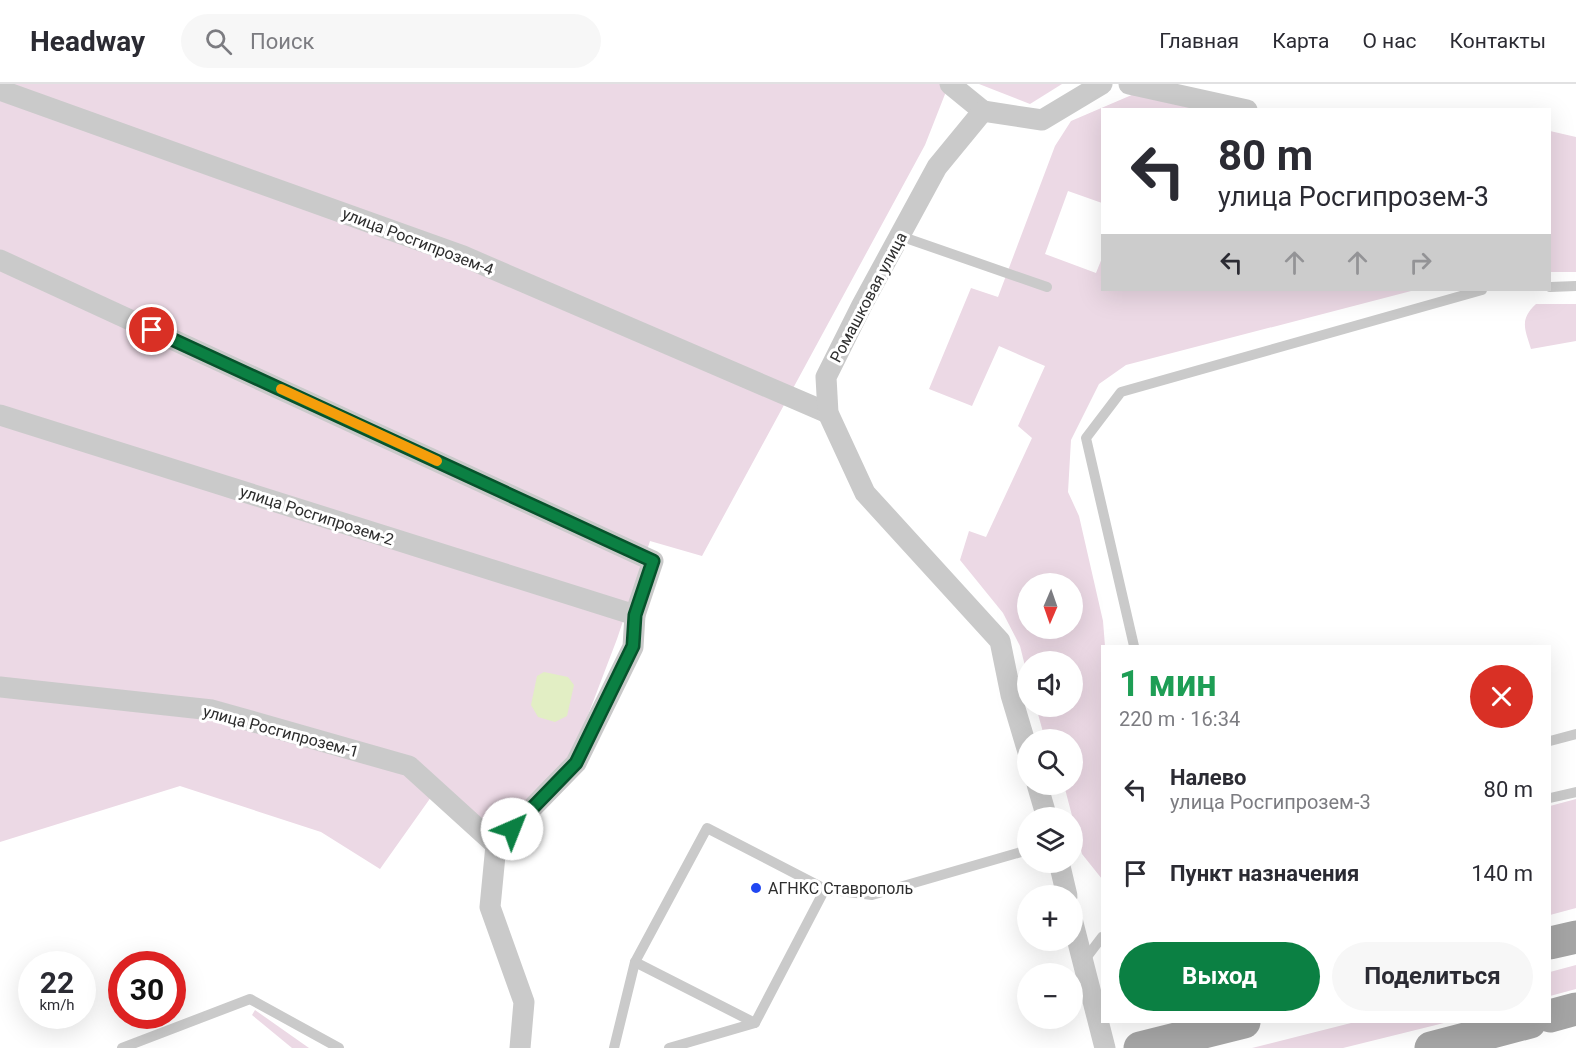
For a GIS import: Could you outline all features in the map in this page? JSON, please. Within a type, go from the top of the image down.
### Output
[{"type":"main road","points":[[1551,944],[1576,937]]},
{"type":"main road","points":[[1551,1016],[1576,1009]]},
{"type":"main road","points":[[1140,1048],[1240,1023]]},
{"type":"main road","points":[[1431,1048],[1526,1023]]},
{"type":"street","points":[[950,84],[983,111],[1042,120],[1102,84]]},
{"type":"street","points":[[1129,84],[1238,108]]},
{"type":"street","name":"улица Росгипрозем-4","points":[[0,90],[463,256],[828,412]]},
{"type":"street","name":"Ромашковая улица","points":[[983,111],[938,167],[826,377],[828,412],[865,493],[1000,641],[1011,695],[1021,729]]},
{"type":"street","points":[[0,260],[653,561],[635,615],[633,646],[576,763],[495,845],[490,907],[524,1002],[520,1048]]},
{"type":"street","name":"улица Росгипрозем-2","points":[[0,415],[635,615]]},
{"type":"street","name":"улица Росгипрозем-1","points":[[0,687],[212,710],[409,766],[495,845]]},
{"type":"street","points":[[1080,951],[1105,1048]]},
{"type":"lane","points":[[900,236],[1047,287]]},
{"type":"lane","points":[[1551,287],[1576,286]]},
{"type":"lane","points":[[1134,645],[1086,438],[1121,392],[1478,291]]},
{"type":"lane","points":[[1551,741],[1576,734]]},
{"type":"lane","points":[[1551,798],[1576,792]]},
{"type":"lane","points":[[614,1048],[635,962],[707,828],[825,889],[872,895],[1017,853]]},
{"type":"lane","points":[[669,1048],[755,1023],[825,889]]},
{"type":"lane","points":[[1083,962],[1101,938]]},
{"type":"lane","points":[[635,962],[755,1023]]},
{"type":"lane","points":[[122,1048],[250,999],[339,1048]]},
{"type":"shaded area","points":[[0,84],[949,84],[925,145],[702,556],[650,541],[617,639],[572,757],[507,824],[489,827],[441,783],[380,869],[321,832],[180,786],[0,842]]},
{"type":"shaded area","points":[[979,84],[1062,84],[1030,104]]},
{"type":"shaded area","points":[[1134,94],[1215,108],[1101,108]]},
{"type":"shaded area","points":[[1101,108],[1101,203],[1068,191],[1045,254],[1096,273],[1101,260],[1101,291],[1411,291],[1126,365],[1099,384],[1071,440],[1068,492],[1079,516],[1103,621],[1105,645],[1101,645],[1101,878],[1083,855],[1083,807],[1070,807],[1067,795],[1083,795],[1083,729],[1042,729],[1039,717],[1083,717],[1083,651],[1021,651],[1003,613],[960,560],[969,531],[986,537],[1032,438],[1018,426],[1045,366],[999,346],[972,406],[929,389],[971,288],[998,297],[1055,146],[1071,121]]},
{"type":"shaded area","points":[[1551,131],[1576,137],[1576,272],[1551,272]]},
{"type":"shaded area","points":[[1536,304],[1576,304],[1576,341],[1531,349],[1525,330],[1525,320]]},
{"type":"shaded area","points":[[544,672],[568,677],[574,685],[567,716],[555,722],[538,717],[531,705],[537,676]]},
{"type":"shaded area","points":[[1576,799],[1576,908],[1551,915],[1551,806]]},
{"type":"shaded area","points":[[1576,965],[1576,989],[1551,996],[1551,972]]},
{"type":"shaded area","points":[[255,1010],[309,1048],[292,1048],[252,1015]]},
{"type":"shaded area","points":[[1351,1023],[1444,1023],[1343,1048],[1252,1048]]},
{"type":"slow traffic","points":[[281,389],[437,461]]},
{"type":"place","name":"АГНКС Ставрополь","points":[[756,888]]},
{"type":"route","points":[[152,330],[653,561],[635,615],[633,646],[576,763],[512,829]]}]
